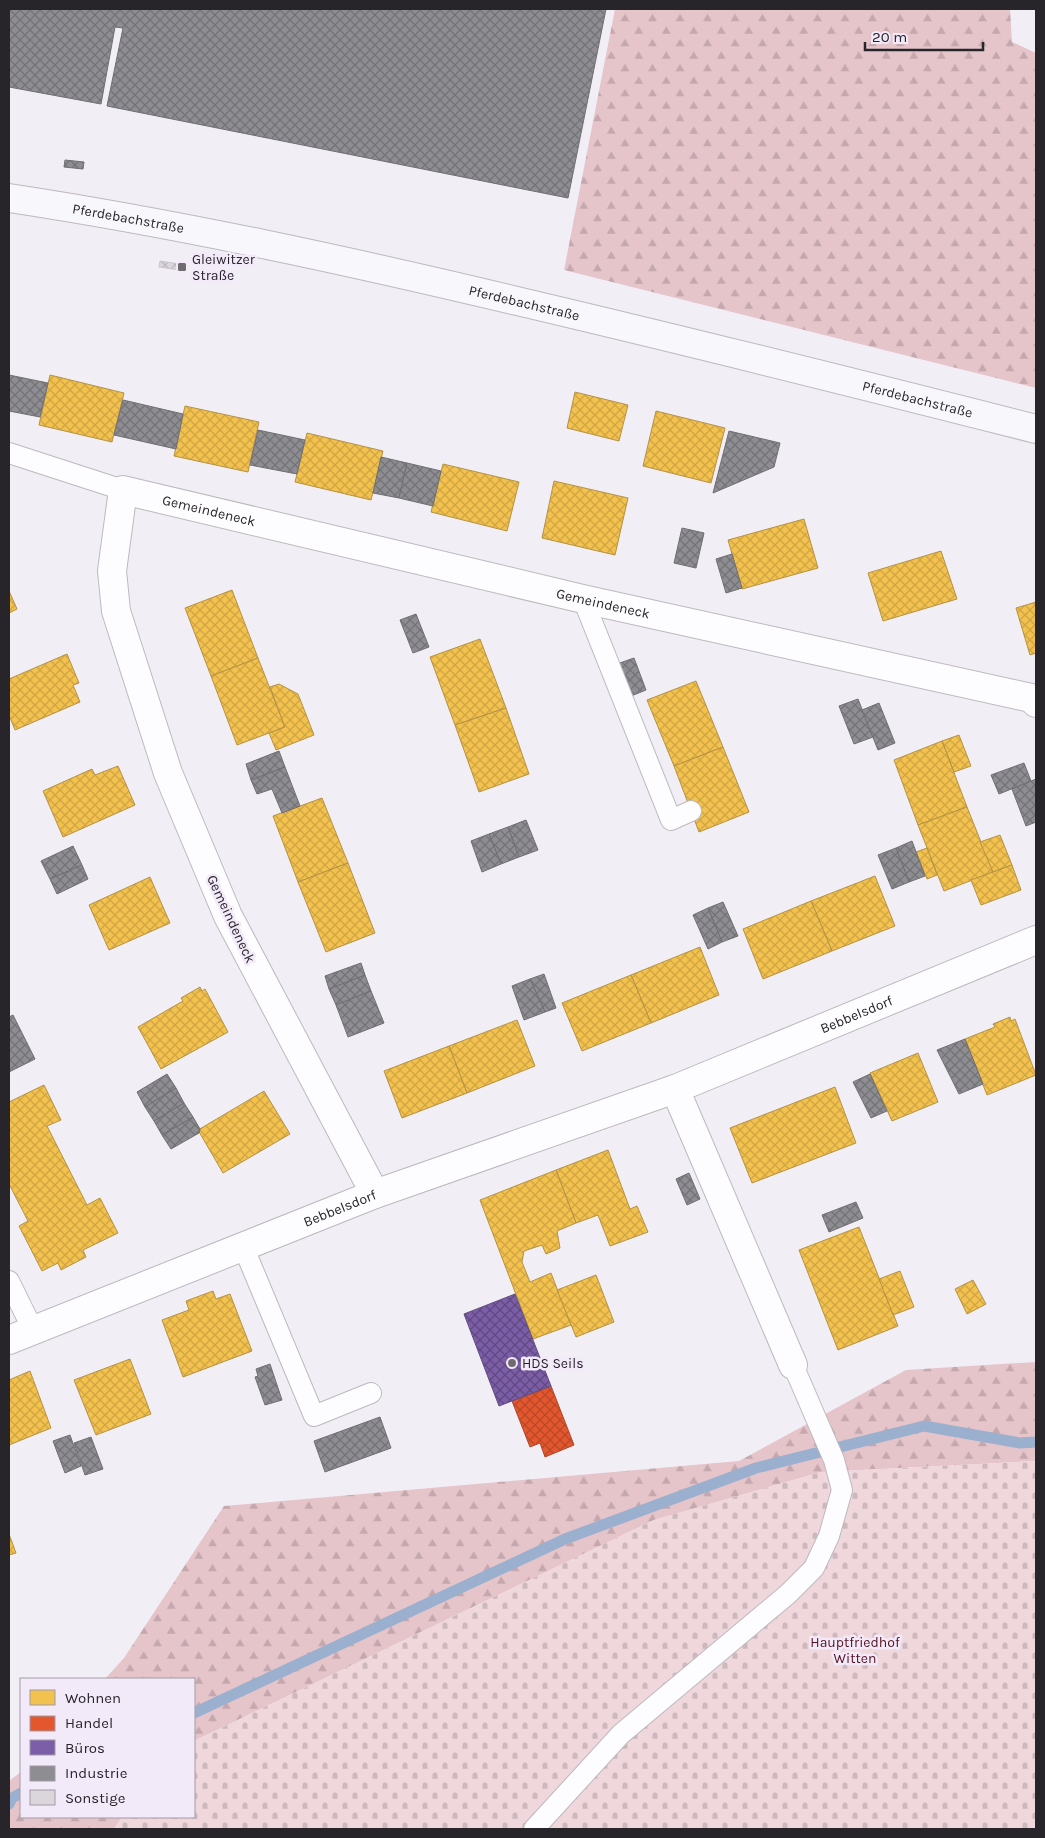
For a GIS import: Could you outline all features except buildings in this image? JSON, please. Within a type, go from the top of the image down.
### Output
[{"type":"main road","name":"Pferdebachstraße","points":[[9,198],[125,216],[358,263],[723,350],[1036,429]]},
{"type":"street","name":"Gemeindeneck","points":[[375,1194],[228,916],[168,773],[116,611],[112,571],[123,490],[583,599],[1031,698],[1036,703]]},
{"type":"street","name":"Bebbelsdorf","points":[[21,1335],[375,1194],[675,1089],[1036,940]]},
{"type":"street","points":[[675,1089],[793,1365]]},
{"type":"lane","points":[[9,453],[123,490]]},
{"type":"lane","points":[[583,599],[671,820],[692,812]]},
{"type":"lane","points":[[243,1246],[314,1416],[371,1392]]},
{"type":"lane","points":[[9,1281],[21,1335]]},
{"type":"lane","points":[[534,1829],[621,1734],[788,1594],[814,1568],[829,1536],[842,1490],[834,1460],[793,1365]]},
{"type":"green space","points":[[615,9],[1010,9],[1012,42],[1036,53],[1036,388],[564,270]]},
{"type":"green space","points":[[1036,1362],[1036,1461],[821,1472],[654,1520],[195,1741],[195,1678],[106,1678],[124,1658],[224,1506],[739,1461],[906,1370]]},
{"type":"green space","name":"Hauptfriedhof Witten","points":[[1036,1461],[1036,1829],[114,1829],[121,1818],[195,1818],[195,1741],[654,1520],[821,1472]]},
{"type":"green space","points":[[20,1773],[20,1818],[121,1818],[114,1829],[9,1829],[9,1781]]},
{"type":"waterway","points":[[195,1713],[565,1539],[756,1468],[924,1426],[1020,1443],[1036,1442]]},
{"type":"waterway","points":[[9,1804],[12,1798],[20,1794]]},
{"type":"place","name":"Gleiwitzer Straße","points":[[182,267]]},
{"type":"place","name":"HDS Seils","points":[[512,1363]]}]
